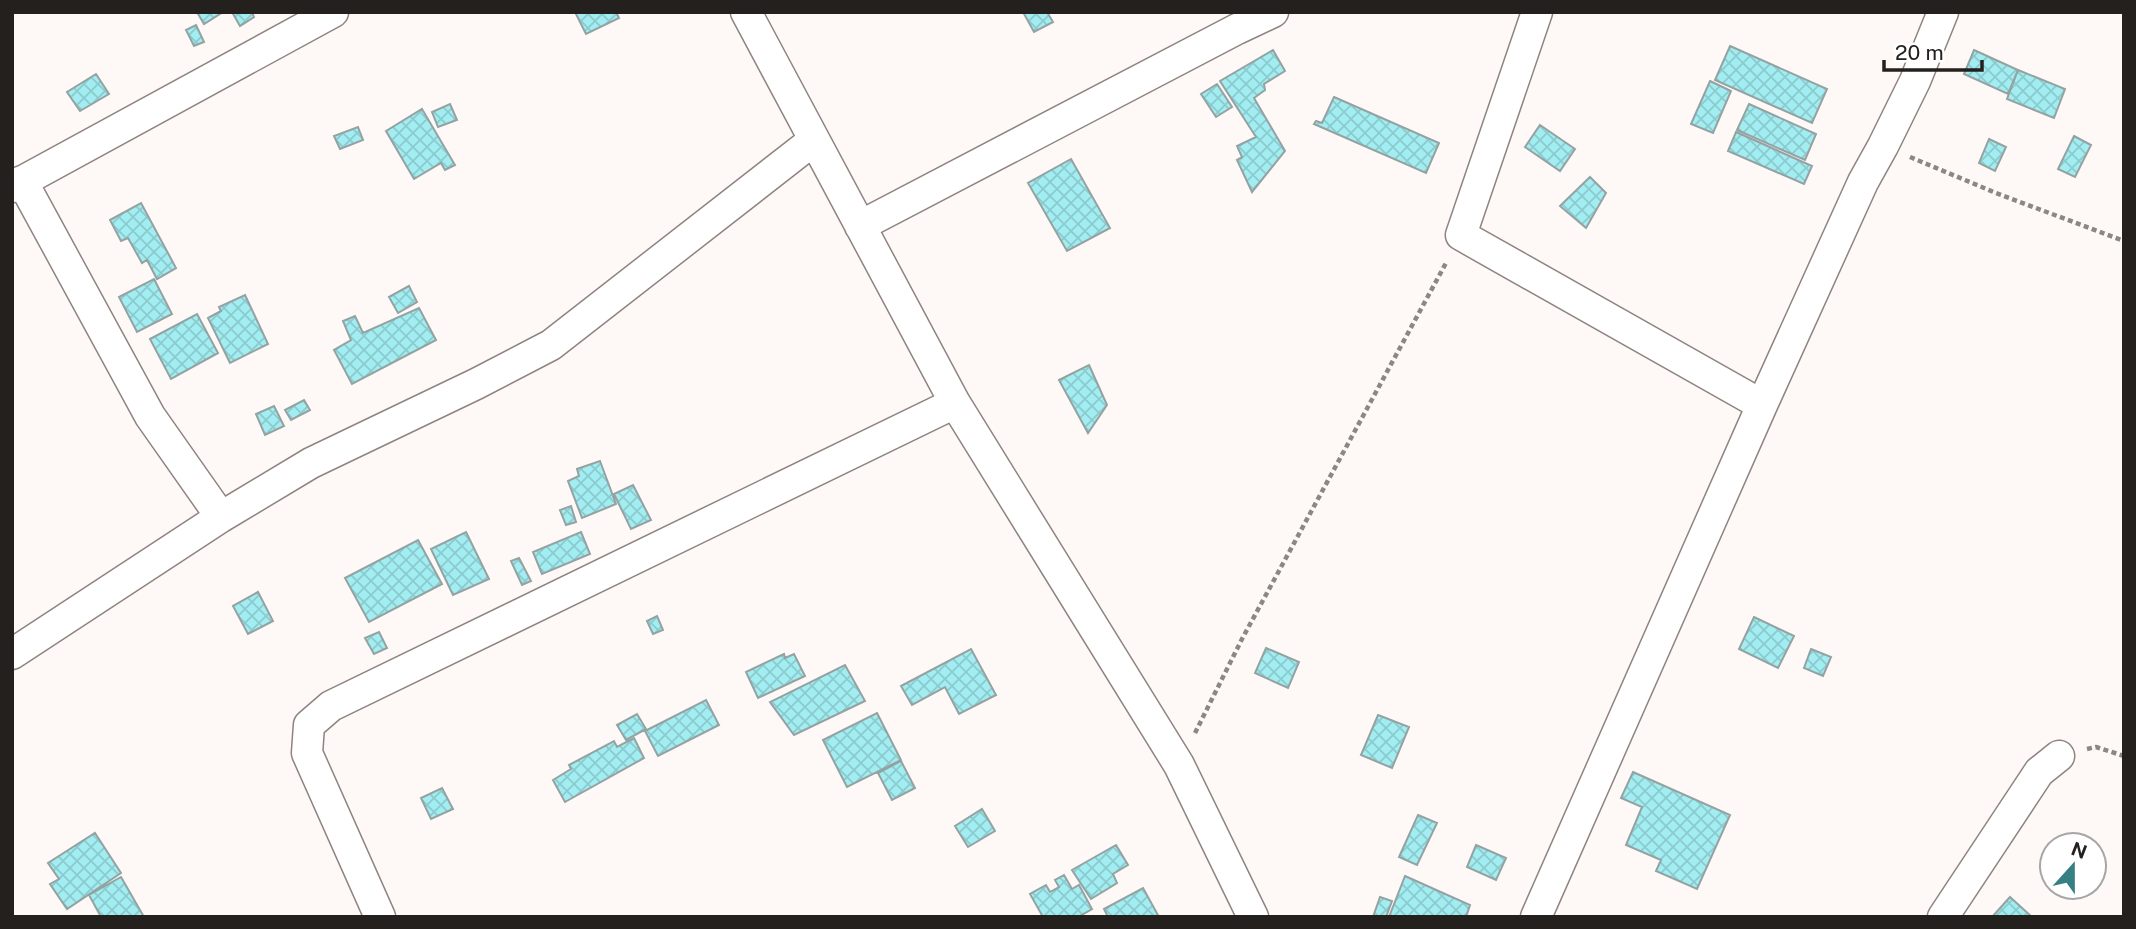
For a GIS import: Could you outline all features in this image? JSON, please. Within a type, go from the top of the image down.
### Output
[{"type":"street","points":[[746,12],[955,403],[1178,765],[1253,917]]},
{"type":"street","points":[[860,226],[1237,21],[1273,12]]},
{"type":"street","points":[[1537,12],[1461,235],[1762,405]]},
{"type":"street","points":[[1536,917],[1762,405],[1863,182],[1914,81],[1943,12]]},
{"type":"street","points":[[221,517],[150,416],[17,184],[328,13]]},
{"type":"street","points":[[12,654],[221,517],[311,463],[551,345],[814,140]]},
{"type":"street","points":[[380,917],[307,753],[309,725],[331,706],[955,403]]},
{"type":"street","points":[[1943,917],[2039,772],[2059,756]]},
{"type":"path","points":[[1883,146],[1996,193],[2124,241]]},
{"type":"path","points":[[1178,765],[1242,639],[1461,235]]},
{"type":"building","points":[[197,12],[223,12],[204,24]]},
{"type":"building","points":[[232,12],[252,12],[254,17],[240,26]]},
{"type":"building","points":[[575,12],[616,12],[619,18],[586,34]]},
{"type":"building","points":[[1023,12],[1047,12],[1053,22],[1034,32]]},
{"type":"building","points":[[196,25],[204,42],[194,46],[186,30]]},
{"type":"building","points":[[1730,46],[1827,89],[1812,123],[1715,80]]},
{"type":"building","points":[[1273,50],[1285,71],[1264,84],[1265,90],[1254,98],[1285,151],[1252,192],[1237,160],[1242,157],[1237,146],[1256,137],[1220,81]]},
{"type":"building","points":[[1974,50],[2018,70],[2008,94],[1964,74]]},
{"type":"building","points":[[2018,70],[2065,89],[2054,118],[2007,99]]},
{"type":"building","points":[[96,74],[109,94],[80,111],[67,92]]},
{"type":"building","points":[[1710,81],[1731,91],[1713,133],[1691,124]]},
{"type":"building","points":[[1217,84],[1232,107],[1216,117],[1201,94]]},
{"type":"building","points":[[1334,97],[1439,143],[1426,173],[1314,124],[1316,121],[1322,123]]},
{"type":"building","points":[[450,104],[457,120],[438,127],[432,112]]},
{"type":"building","points":[[1749,104],[1816,134],[1805,160],[1737,130]]},
{"type":"building","points":[[422,109],[455,165],[445,170],[441,163],[414,179],[386,131]]},
{"type":"building","points":[[1540,125],[1575,149],[1560,171],[1525,147]]},
{"type":"building","points":[[358,127],[363,140],[340,149],[334,136]]},
{"type":"building","points":[[1736,132],[1812,166],[1804,184],[1728,151]]},
{"type":"building","points":[[2074,136],[2091,145],[2075,177],[2058,169]]},
{"type":"building","points":[[1989,139],[2006,147],[1995,171],[1979,163]]},
{"type":"building","points":[[1071,159],[1110,228],[1067,251],[1028,183]]},
{"type":"building","points":[[1590,177],[1606,193],[1586,228],[1560,206]]},
{"type":"building","points":[[141,203],[176,268],[157,279],[147,260],[142,263],[128,238],[121,241],[110,220]]},
{"type":"building","points":[[154,279],[172,314],[137,332],[119,297]]},
{"type":"building","points":[[409,286],[417,302],[398,313],[389,297]]},
{"type":"building","points":[[245,295],[268,344],[230,363],[208,318],[221,311],[219,307]]},
{"type":"building","points":[[419,308],[436,340],[352,384],[334,350],[351,340],[343,321],[355,316],[363,333]]},
{"type":"building","points":[[197,314],[218,353],[171,379],[150,339]]},
{"type":"building","points":[[1089,365],[1107,405],[1088,433],[1059,380]]},
{"type":"building","points":[[304,400],[310,410],[291,420],[285,410]]},
{"type":"building","points":[[274,406],[284,426],[265,435],[256,414]]},
{"type":"building","points":[[600,461],[616,504],[582,518],[568,481],[579,476],[577,469]]},
{"type":"building","points":[[633,485],[651,520],[631,529],[614,494]]},
{"type":"building","points":[[571,506],[576,522],[566,525],[560,510]]},
{"type":"building","points":[[466,532],[489,579],[453,595],[431,549]]},
{"type":"building","points":[[581,532],[590,554],[542,574],[533,552]]},
{"type":"building","points":[[418,540],[442,584],[369,622],[345,578]]},
{"type":"building","points":[[519,558],[531,581],[522,585],[511,561]]},
{"type":"building","points":[[258,592],[273,621],[248,634],[233,606]]},
{"type":"building","points":[[657,616],[663,630],[653,634],[647,621]]},
{"type":"building","points":[[1754,617],[1794,636],[1778,668],[1739,649]]},
{"type":"building","points":[[379,632],[387,648],[374,654],[365,638]]},
{"type":"building","points":[[1266,648],[1299,662],[1288,688],[1255,673]]},
{"type":"building","points":[[971,649],[996,695],[959,714],[945,687],[912,705],[901,686]]},
{"type":"building","points":[[1811,649],[1831,657],[1823,676],[1804,668]]},
{"type":"building","points":[[784,654],[785,658],[794,654],[805,676],[758,698],[746,672]]},
{"type":"building","points":[[845,665],[865,701],[794,735],[770,702]]},
{"type":"building","points":[[706,700],[719,725],[658,756],[645,731]]},
{"type":"building","points":[[877,713],[901,760],[847,787],[823,740]]},
{"type":"building","points":[[637,714],[646,729],[626,740],[617,725]]},
{"type":"building","points":[[1378,715],[1409,727],[1392,768],[1361,755]]},
{"type":"building","points":[[634,738],[644,758],[565,802],[553,780],[571,769],[569,765],[614,741],[617,747]]},
{"type":"building","points":[[901,761],[915,788],[892,800],[878,773]]},
{"type":"building","points":[[1633,772],[1730,815],[1697,889],[1656,871],[1661,860],[1626,845],[1642,807],[1621,798]]},
{"type":"building","points":[[442,788],[453,809],[431,819],[421,798]]},
{"type":"building","points":[[982,809],[995,831],[968,847],[955,826]]},
{"type":"building","points":[[1418,815],[1437,823],[1417,865],[1399,857]]},
{"type":"building","points":[[95,833],[121,873],[67,909],[50,884],[59,879],[48,863]]},
{"type":"building","points":[[1116,845],[1128,865],[1113,874],[1117,883],[1091,899],[1072,870]]},
{"type":"building","points":[[1476,845],[1506,858],[1496,880],[1467,867]]},
{"type":"building","points":[[1064,875],[1072,889],[1079,885],[1092,909],[1078,917],[1043,917],[1030,894],[1046,885],[1050,892],[1059,887],[1055,880]]},
{"type":"building","points":[[1405,876],[1470,905],[1466,917],[1389,917]]},
{"type":"building","points":[[121,877],[144,917],[101,917],[89,895]]},
{"type":"building","points":[[1143,888],[1159,917],[1108,917],[1104,909]]},
{"type":"building","points":[[1380,897],[1392,901],[1386,917],[1373,917]]},
{"type":"building","points":[[2010,897],[2032,917],[1992,917]]}]
